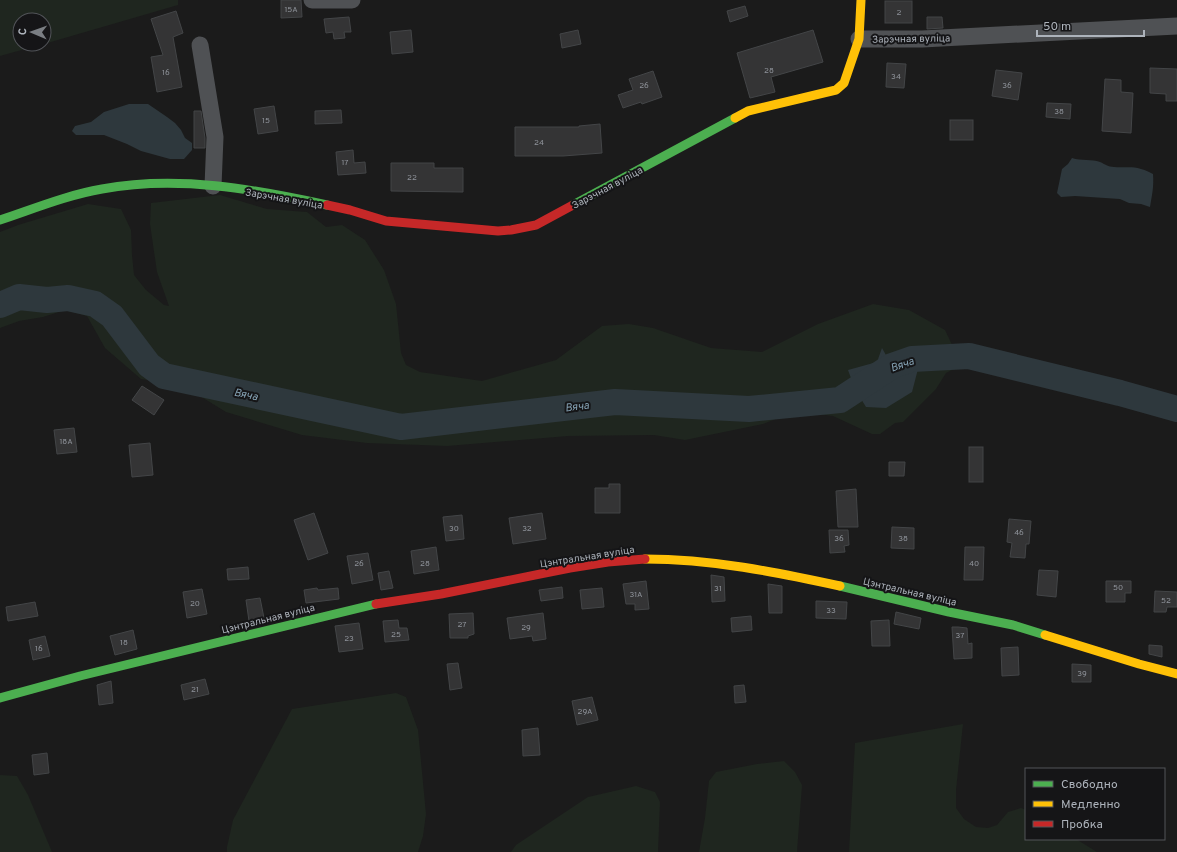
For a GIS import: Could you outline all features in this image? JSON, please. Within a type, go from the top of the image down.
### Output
[{"type":"street","points":[[312,0],[352,0]]},
{"type":"street","points":[[859,39],[861,0]]},
{"type":"street","name":"Зарэчная вуліца","points":[[0,220],[62,199],[100,189],[138,184],[197,184],[280,195],[350,210],[386,221],[511,230],[536,225],[748,111],[836,90],[844,83],[859,39],[922,39],[1177,26]]},
{"type":"street","points":[[200,45],[215,137],[213,186]]},
{"type":"street","name":"Цэнтральная вуліца","points":[[0,698],[80,676],[384,602],[441,594],[578,567],[608,562],[642,559],[674,559],[720,563],[813,580],[949,612],[1013,625],[1139,664],[1177,674]]},
{"type":"shaded area","points":[[0,0],[178,0],[178,5],[52,42],[52,12],[12,12],[12,52],[14,52],[0,56]]},
{"type":"shaded area","points":[[220,195],[267,209],[307,212],[326,227],[342,225],[365,240],[384,270],[396,304],[401,353],[406,365],[420,372],[482,381],[556,360],[602,326],[629,324],[653,328],[711,348],[762,352],[818,324],[873,304],[909,310],[945,330],[954,349],[957,364],[954,369],[946,373],[936,389],[903,422],[895,423],[880,434],[872,434],[833,416],[796,411],[763,424],[685,440],[654,435],[568,436],[447,446],[367,443],[302,435],[226,412],[182,385],[141,379],[105,348],[87,316],[65,310],[43,317],[19,321],[0,328],[0,232],[18,225],[88,204],[121,209],[131,230],[134,275],[146,290],[164,305],[169,306],[157,272],[150,224],[151,203]]},
{"type":"shaded area","points":[[396,693],[406,697],[418,730],[426,814],[423,836],[418,852],[227,852],[233,820],[292,709]]},
{"type":"shaded area","points":[[963,724],[956,790],[956,808],[964,819],[976,827],[988,828],[997,825],[1008,812],[1021,808],[1025,810],[1025,840],[1078,840],[1097,852],[849,852],[855,743]]},
{"type":"shaded area","points":[[784,761],[795,772],[802,785],[797,852],[699,852],[709,781],[716,772],[757,764]]},
{"type":"shaded area","points":[[0,775],[17,776],[28,795],[52,852],[0,852]]},
{"type":"shaded area","points":[[636,786],[655,792],[660,802],[658,852],[511,852],[516,845],[588,797]]},
{"type":"water","points":[[129,104],[148,104],[167,117],[175,123],[185,138],[192,143],[192,150],[184,159],[170,159],[141,151],[104,135],[76,135],[72,131],[75,126],[91,122],[104,112]]},
{"type":"water","points":[[1072,158],[1097,161],[1112,167],[1138,168],[1153,174],[1150,207],[1141,204],[1129,203],[1120,199],[1075,196],[1061,197],[1057,193],[1062,169]]},
{"type":"water","points":[[882,348],[892,366],[912,359],[918,369],[912,392],[886,408],[866,407],[855,389],[848,370],[877,362]]},
{"type":"building","points":[[281,0],[301,0],[302,17],[281,18]]},
{"type":"building","points":[[885,1],[912,1],[912,23],[885,23]]},
{"type":"building","points":[[745,6],[748,16],[730,22],[727,11]]},
{"type":"building","points":[[176,11],[183,33],[173,37],[182,87],[157,92],[151,57],[163,55],[151,19]]},
{"type":"building","points":[[349,17],[351,32],[344,32],[345,38],[334,39],[333,32],[326,33],[324,19]]},
{"type":"building","points":[[927,17],[942,17],[943,28],[927,29]]},
{"type":"building","points":[[411,30],[413,52],[392,54],[390,32]]},
{"type":"building","points":[[578,30],[581,44],[562,48],[560,34]]},
{"type":"building","points":[[813,30],[823,62],[771,77],[775,92],[750,98],[737,53]]},
{"type":"building","points":[[887,63],[906,64],[904,88],[886,87]]},
{"type":"building","points":[[1150,68],[1177,69],[1177,101],[1166,101],[1166,94],[1150,93]]},
{"type":"building","points":[[996,70],[1022,73],[1018,100],[992,96]]},
{"type":"building","points":[[653,71],[662,97],[642,104],[641,102],[623,108],[618,95],[633,90],[629,79]]},
{"type":"building","points":[[1105,79],[1121,80],[1121,92],[1133,93],[1131,133],[1102,131]]},
{"type":"building","points":[[1047,103],[1071,104],[1070,119],[1046,117]]},
{"type":"building","points":[[274,106],[278,131],[258,134],[254,109]]},
{"type":"building","points":[[341,110],[342,123],[315,124],[315,111]]},
{"type":"building","points":[[194,111],[201,111],[205,148],[194,148]]},
{"type":"building","points":[[950,120],[973,120],[973,140],[950,140]]},
{"type":"building","points":[[600,124],[602,153],[563,156],[515,156],[515,127],[579,127]]},
{"type":"building","points":[[353,150],[354,163],[365,162],[366,173],[338,175],[336,152]]},
{"type":"building","points":[[391,163],[434,163],[434,168],[463,168],[463,192],[391,191]]},
{"type":"building","points":[[142,386],[164,400],[154,415],[132,400]]},
{"type":"building","points":[[74,428],[77,452],[57,454],[54,430]]},
{"type":"building","points":[[150,443],[153,475],[132,477],[129,445]]},
{"type":"building","points":[[969,447],[983,447],[983,482],[969,482]]},
{"type":"building","points":[[889,462],[905,462],[904,476],[889,476]]},
{"type":"building","points":[[609,484],[620,484],[620,513],[595,513],[595,488],[609,488]]},
{"type":"building","points":[[856,489],[858,527],[838,527],[836,491]]},
{"type":"building","points":[[314,513],[328,553],[308,560],[294,520]]},
{"type":"building","points":[[542,513],[546,539],[513,544],[509,518]]},
{"type":"building","points":[[462,515],[464,539],[446,541],[443,517]]},
{"type":"building","points":[[1009,519],[1031,521],[1029,544],[1026,544],[1025,558],[1010,557],[1012,543],[1007,542]]},
{"type":"building","points":[[892,527],[914,528],[914,549],[891,548]]},
{"type":"building","points":[[829,530],[848,530],[849,545],[844,546],[845,552],[830,553]]},
{"type":"building","points":[[436,547],[439,570],[414,574],[411,551]]},
{"type":"building","points":[[965,547],[984,547],[983,580],[964,580]]},
{"type":"building","points":[[368,553],[373,580],[352,584],[347,556]]},
{"type":"building","points":[[248,567],[249,579],[228,580],[227,569]]},
{"type":"building","points":[[1039,570],[1058,571],[1056,597],[1037,595]]},
{"type":"building","points":[[389,571],[393,588],[381,590],[378,573]]},
{"type":"building","points":[[711,575],[724,577],[725,601],[712,602]]},
{"type":"building","points":[[646,581],[649,609],[635,610],[635,604],[626,604],[623,584]]},
{"type":"building","points":[[1106,581],[1131,581],[1131,593],[1125,593],[1125,602],[1106,602]]},
{"type":"building","points":[[768,584],[782,586],[782,613],[769,613]]},
{"type":"building","points":[[562,587],[563,598],[541,601],[539,590]]},
{"type":"building","points":[[317,588],[318,590],[338,588],[339,599],[306,603],[304,590]]},
{"type":"building","points":[[602,588],[604,607],[582,609],[580,590]]},
{"type":"building","points":[[202,589],[207,614],[187,618],[183,592]]},
{"type":"building","points":[[1155,591],[1177,592],[1177,607],[1167,607],[1166,612],[1154,612]]},
{"type":"building","points":[[260,598],[264,618],[249,621],[246,600]]},
{"type":"building","points":[[816,601],[847,602],[846,619],[816,618]]},
{"type":"building","points":[[35,602],[38,616],[8,621],[6,607]]},
{"type":"building","points":[[896,612],[921,618],[919,629],[894,624]]},
{"type":"building","points":[[473,613],[474,634],[468,636],[468,638],[450,638],[449,614]]},
{"type":"building","points":[[543,613],[546,639],[533,641],[532,636],[510,639],[507,618]]},
{"type":"building","points":[[751,616],[752,630],[732,632],[731,618]]},
{"type":"building","points":[[398,620],[399,628],[407,628],[409,640],[385,642],[383,621]]},
{"type":"building","points":[[889,620],[890,646],[872,646],[871,621]]},
{"type":"building","points":[[359,623],[363,649],[339,652],[335,626]]},
{"type":"building","points":[[952,627],[967,628],[968,644],[972,643],[972,658],[954,659]]},
{"type":"building","points":[[133,630],[137,649],[115,655],[110,636]]},
{"type":"building","points":[[45,636],[50,656],[33,660],[29,640]]},
{"type":"building","points":[[1149,645],[1162,646],[1162,657],[1149,654]]},
{"type":"building","points":[[1018,647],[1019,675],[1002,676],[1001,648]]},
{"type":"building","points":[[458,663],[462,688],[450,690],[447,664]]},
{"type":"building","points":[[1072,664],[1091,665],[1091,682],[1072,682]]},
{"type":"building","points":[[205,679],[209,694],[184,700],[181,685]]},
{"type":"building","points":[[111,681],[113,703],[99,705],[97,685]]},
{"type":"building","points":[[744,685],[746,702],[735,703],[734,686]]},
{"type":"building","points":[[592,697],[598,720],[577,725],[572,701]]},
{"type":"building","points":[[538,728],[540,755],[523,756],[522,730]]},
{"type":"building","points":[[47,753],[49,773],[34,775],[32,755]]},
{"type":"waterway","name":"Вяча","points":[[0,305],[19,297],[47,300],[68,298],[95,304],[112,316],[149,365],[164,376],[401,427],[615,402],[749,409],[840,400],[892,366],[912,359],[969,356],[1120,393],[1177,409]]},
{"type":"traffic: fast","points":[[573,205],[735,118]]},
{"type":"traffic: fast","points":[[0,220],[76,195],[102,189],[159,183],[244,189],[327,205]]},
{"type":"traffic: fast","points":[[840,586],[949,612],[1013,625],[1045,635]]},
{"type":"traffic: fast","points":[[0,698],[80,676],[376,604]]},
{"type":"traffic: slow","points":[[735,118],[748,111],[836,90],[844,83],[859,39],[861,0]]},
{"type":"traffic: slow","points":[[645,559],[695,561],[743,567],[840,586]]},
{"type":"traffic: slow","points":[[1045,635],[1177,674]]},
{"type":"traffic: jam","points":[[327,205],[386,221],[498,231],[536,225],[573,205]]},
{"type":"traffic: jam","points":[[376,604],[441,594],[570,568],[608,562],[645,559]]}]
